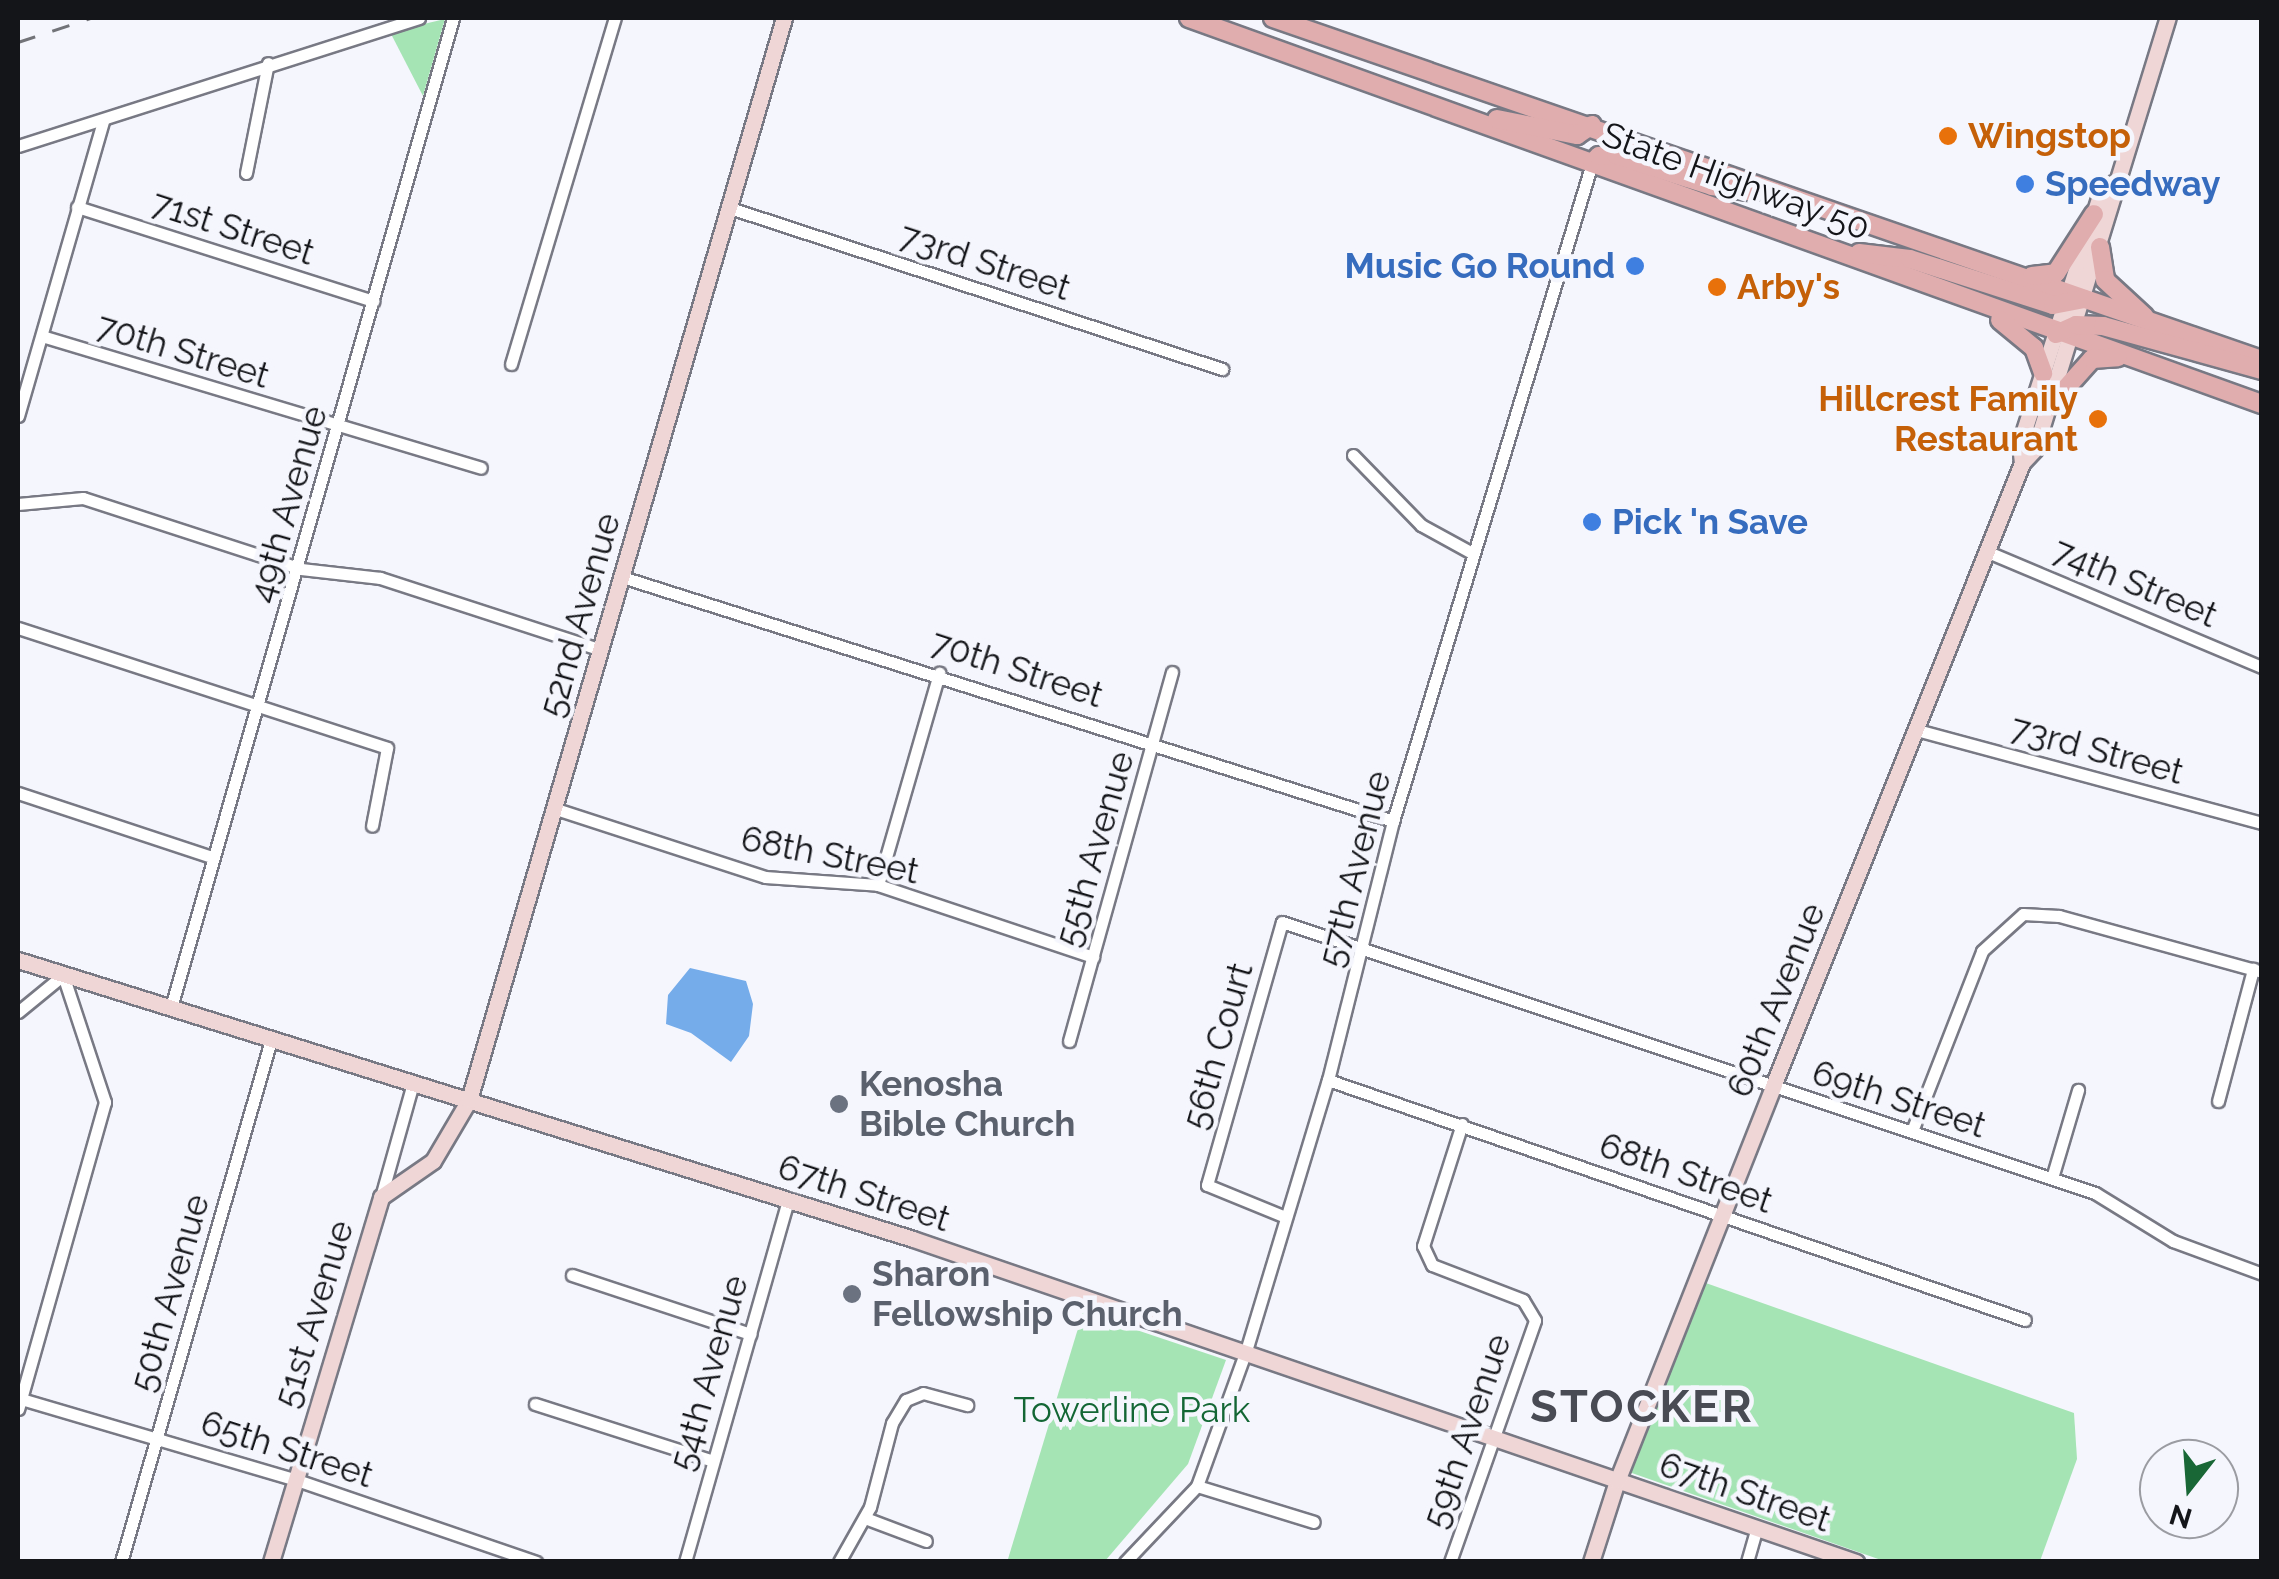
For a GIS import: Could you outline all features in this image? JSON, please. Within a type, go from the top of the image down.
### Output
[{"type":"main road","name":"State Highway 50","points":[[1189,18],[2262,404]]},
{"type":"main road","name":"State Highway 50","points":[[1273,18],[1592,125],[2020,276],[2073,299],[2262,360]]},
{"type":"main road","points":[[1409,97],[1554,132],[1577,134],[1592,125]]},
{"type":"main road","points":[[1592,164],[1599,156],[1616,156],[1712,186],[1794,197]]},
{"type":"main road","points":[[2020,276],[2056,273],[2094,214]]},
{"type":"main road","points":[[2100,247],[2109,287],[2149,321]]},
{"type":"main road","points":[[1830,250],[1910,258],[2034,301],[2073,299]]},
{"type":"main road","points":[[1975,303],[2026,339],[2043,373]]},
{"type":"main road","points":[[2068,333],[2142,335],[2262,370]]},
{"type":"main road","points":[[2050,406],[2092,360],[2125,356]]},
{"type":"street","points":[[18,146],[103,121],[268,63],[419,18]]},
{"type":"street","name":"49th Avenue","points":[[172,1004],[256,703],[300,569],[453,18]]},
{"type":"street","points":[[511,364],[615,18]]},
{"type":"street","name":"52nd Avenue","points":[[381,1197],[433,1161],[469,1100],[784,18]]},
{"type":"street","name":"60th Avenue","points":[[2073,299],[2100,247],[2113,183],[2168,18]]},
{"type":"street","points":[[246,173],[268,63]]},
{"type":"street","points":[[18,416],[103,121]]},
{"type":"street","name":"57th Avenue","points":[[1125,1562],[1197,1486],[1246,1351],[1283,1216],[1328,1080],[1393,821],[1592,164]]},
{"type":"street","name":"60th Avenue","points":[[1591,1562],[1617,1480],[1773,1086],[2022,463],[2035,450],[2050,406],[2094,214],[2113,183]]},
{"type":"street","name":"71st Street","points":[[77,207],[372,301]]},
{"type":"street","name":"73rd Street","points":[[730,208],[1222,369]]},
{"type":"street","name":"60th Avenue","points":[[2022,463],[2020,443],[2043,373],[2068,333]]},
{"type":"street","name":"70th Street","points":[[42,336],[338,429],[480,468]]},
{"type":"street","points":[[1353,456],[1426,528],[1472,553]]},
{"type":"street","points":[[18,504],[83,498],[300,569],[380,578],[602,650]]},
{"type":"street","name":"74th Street","points":[[1988,552],[2262,666]]},
{"type":"street","name":"70th Street","points":[[622,578],[940,673],[1393,821]]},
{"type":"street","points":[[18,628],[387,748],[372,826]]},
{"type":"street","name":"55th Avenue","points":[[1069,1042],[1172,672]]},
{"type":"street","points":[[878,886],[940,673]]},
{"type":"street","name":"73rd Street","points":[[1917,730],[2262,823]]},
{"type":"street","points":[[18,793],[212,857]]},
{"type":"street","name":"68th Street","points":[[556,809],[766,876],[878,886],[1093,957]]},
{"type":"street","points":[[1912,1131],[1982,952],[2012,919],[2059,916],[2258,971],[2218,1101]]},
{"type":"street","name":"69th Street","points":[[1282,922],[1364,945],[2052,1178],[2127,1207],[2173,1240],[2262,1274]]},
{"type":"street","name":"56th Court","points":[[1282,922],[1207,1185],[1283,1216]]},
{"type":"street","name":"67th Street","points":[[18,960],[172,1004],[271,1040],[788,1200],[1246,1351],[1856,1562]]},
{"type":"street","points":[[18,1012],[63,975],[105,1102],[19,1402]]},
{"type":"street","name":"50th Avenue","points":[[120,1562],[271,1040]]},
{"type":"street","name":"68th Street","points":[[1328,1080],[2025,1320]]},
{"type":"street","name":"51st Avenue","points":[[271,1562],[412,1083]]},
{"type":"street","points":[[2052,1178],[2078,1090]]},
{"type":"street","name":"59th Avenue","points":[[1450,1562],[1536,1320],[1523,1300],[1432,1265],[1423,1246],[1462,1124]]},
{"type":"street","name":"54th Avenue","points":[[685,1562],[788,1200]]},
{"type":"street","points":[[572,1276],[750,1334]]},
{"type":"street","points":[[839,1562],[865,1518],[892,1423],[906,1400],[924,1393],[967,1405]]},
{"type":"street","name":"65th Street","points":[[19,1402],[156,1436],[536,1562]]},
{"type":"street","points":[[536,1404],[711,1460]]},
{"type":"street","points":[[1197,1486],[1314,1522]]},
{"type":"street","points":[[865,1518],[926,1542]]},
{"type":"street","points":[[1747,1562],[1757,1528]]},
{"type":"street","points":[[488,1562],[492,1548]]},
{"type":"green space","points":[[445,19],[423,96],[390,32]]},
{"type":"green space","points":[[1703,1282],[2074,1413],[2077,1459],[2040,1561],[1884,1561],[1629,1472]]},
{"type":"green space","name":"Towerline Park","points":[[1083,1312],[1226,1360],[1188,1464],[1105,1561],[1008,1559]]},
{"type":"water","points":[[690,968],[746,981],[753,1004],[749,1036],[731,1062],[691,1033],[666,1024],[668,995]]},
{"type":"railway","points":[[18,42],[91,18]]},
{"type":"place","name":"Wingstop","points":[[1948,136]]},
{"type":"place","name":"Speedway","points":[[2025,184]]},
{"type":"place","name":"Music Go Round","points":[[1635,266]]},
{"type":"place","name":"Arby's","points":[[1717,287]]},
{"type":"place","name":"Hillcrest Family Restaurant","points":[[2098,419]]},
{"type":"place","name":"Pick 'n Save","points":[[1592,522]]},
{"type":"place","name":"Kenosha Bible Church","points":[[839,1104]]},
{"type":"place","name":"Sharon Fellowship Church","points":[[852,1294]]},
{"type":"district","name":"STOCKER","points":[[1642,1407]]}]
